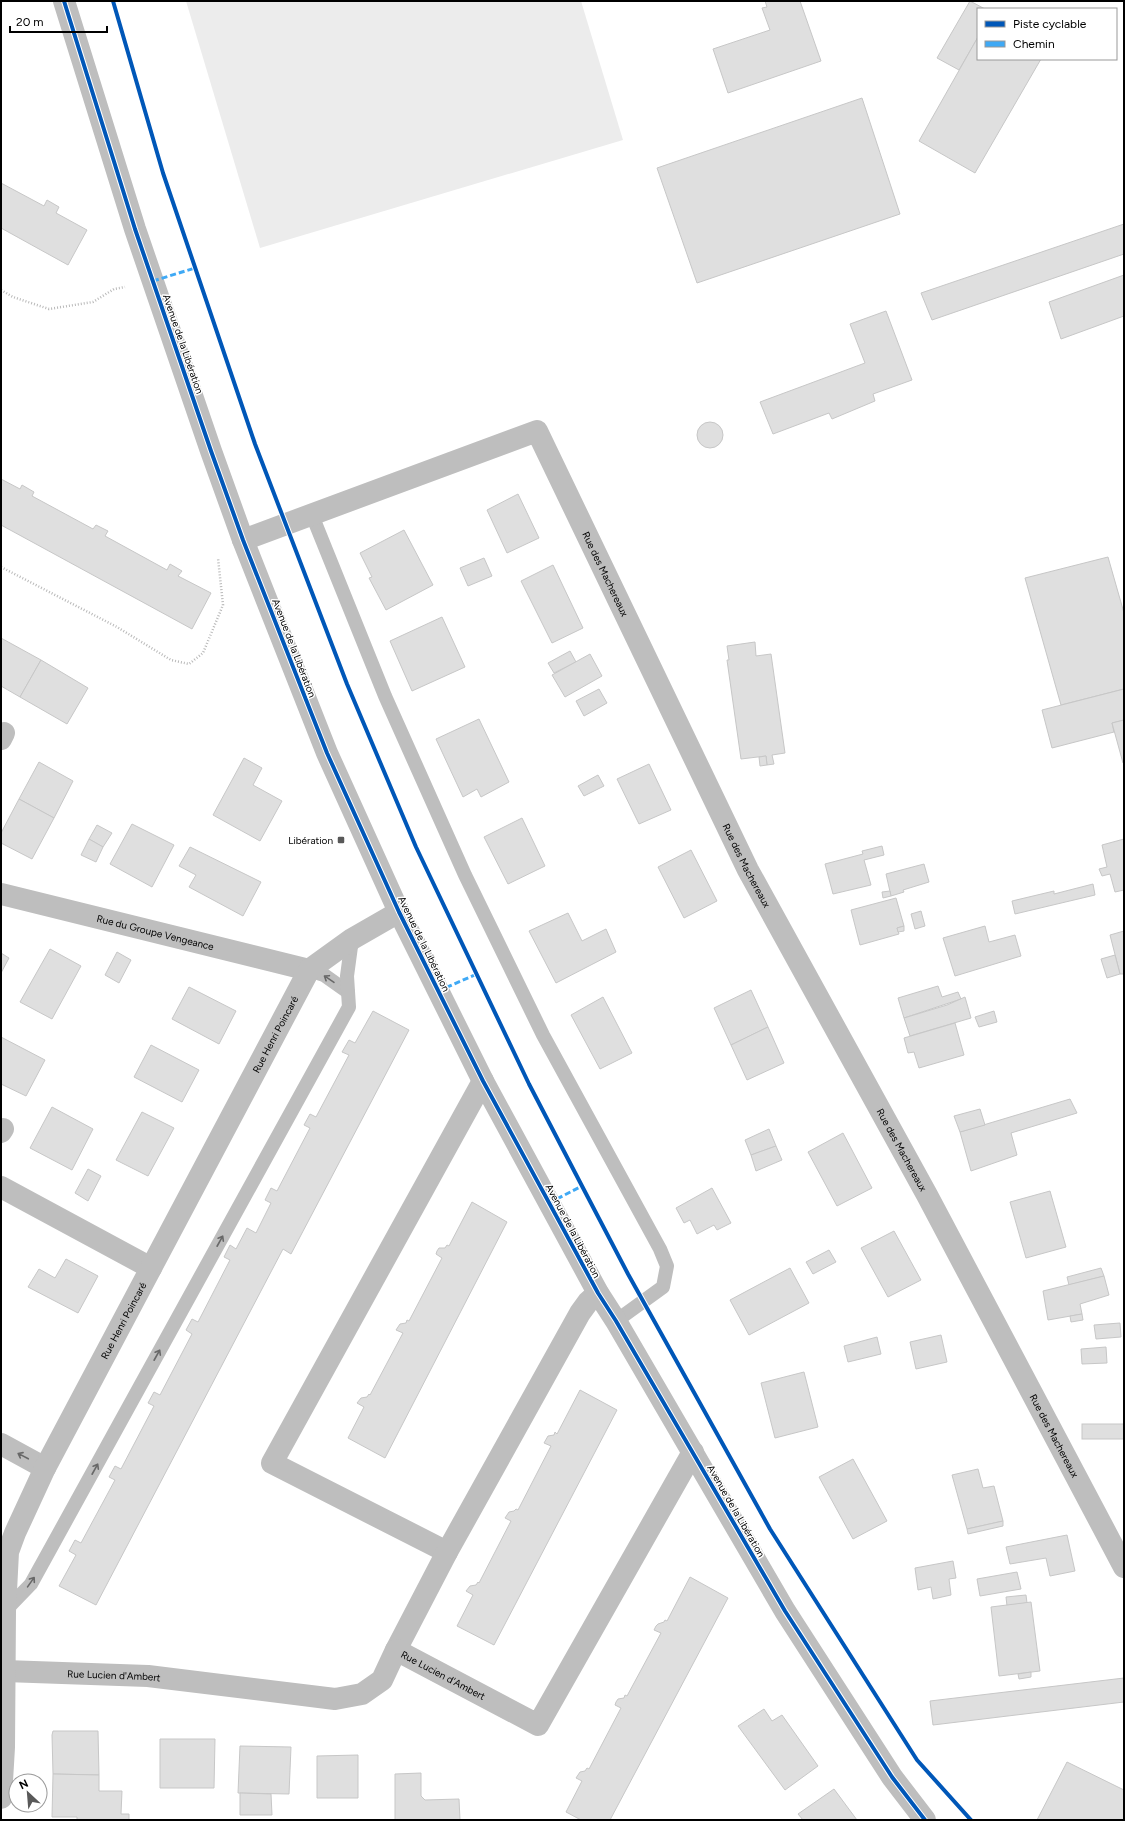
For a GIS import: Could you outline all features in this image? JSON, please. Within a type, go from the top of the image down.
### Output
[{"type":"street","name":"Avenue de la Libération","points":[[64,1],[134,229],[243,540],[327,753],[399,912],[482,1081],[598,1293],[616,1321],[785,1611],[892,1777],[925,1820]]},
{"type":"street","name":"Rue des Machereaux","points":[[243,540],[537,431],[748,870],[927,1195],[1124,1567]]},
{"type":"street","name":"Rue du Groupe Vengeance","points":[[1,894],[309,970]]},
{"type":"street","name":"Rue Henri Poincaré","points":[[1,1792],[5,1671],[5,1611],[8,1552],[15,1532],[45,1468],[309,970],[352,938],[399,912]]},
{"type":"street","points":[[447,1552],[272,1463],[482,1081]]},
{"type":"street","points":[[1,1187],[151,1268]]},
{"type":"street","points":[[396,1650],[447,1552],[580,1313],[588,1302],[598,1293]]},
{"type":"street","points":[[1,1444],[45,1468]]},
{"type":"street","name":"Rue Lucien d'Ambert","points":[[5,1671],[148,1676],[335,1699],[362,1694],[382,1680],[396,1650],[538,1725],[693,1452]]},
{"type":"lane","points":[[312,515],[385,696],[465,875],[543,1035],[660,1249],[667,1266],[663,1287],[616,1321]]},
{"type":"lane","points":[[5,1611],[31,1584],[349,1007],[347,976],[352,938]]},
{"type":"lane","points":[[309,970],[324,975],[348,992]]},
{"type":"path","points":[[1,290],[13,296],[49,308],[93,302],[114,289],[153,281]]},
{"type":"path","points":[[1,567],[117,627],[171,660],[189,664],[202,653],[223,605],[218,552]]},
{"type":"shaded area","points":[[186,1],[581,1],[623,140],[260,248]]},
{"type":"building","points":[[765,1],[800,1],[821,61],[728,93],[713,49],[770,30],[762,8],[767,7]]},
{"type":"building","points":[[970,1],[983,8],[977,8],[977,39],[959,70],[937,58]]},
{"type":"building","points":[[977,39],[977,60],[1040,60],[975,173],[919,141]]},
{"type":"building","points":[[862,98],[900,214],[697,283],[657,168]]},
{"type":"building","points":[[1,183],[44,206],[47,200],[59,207],[56,213],[87,230],[68,265],[1,228]]},
{"type":"building","points":[[1124,224],[1124,254],[932,320],[921,293]]},
{"type":"building","points":[[1124,275],[1124,316],[1061,339],[1049,302]]},
{"type":"building","points":[[886,311],[912,380],[873,394],[875,401],[832,419],[829,413],[773,434],[760,402],[865,363],[850,324]]},
{"type":"building","points":[[710,422],[719,426],[723,435],[719,444],[710,448],[701,444],[697,435],[701,426]]},
{"type":"building","points":[[1,479],[20,489],[22,485],[34,492],[32,496],[93,529],[96,525],[108,531],[105,536],[167,570],[170,564],[182,571],[178,576],[211,593],[192,629],[1,525]]},
{"type":"building","points":[[518,494],[539,538],[507,553],[487,510]]},
{"type":"building","points":[[404,530],[433,585],[386,610],[369,578],[372,577],[360,553]]},
{"type":"building","points":[[1108,557],[1124,613],[1124,689],[1061,705],[1025,578]]},
{"type":"building","points":[[484,558],[492,576],[468,586],[460,568]]},
{"type":"building","points":[[553,565],[583,628],[552,643],[521,581]]},
{"type":"building","points":[[442,617],[465,667],[412,691],[390,641]]},
{"type":"building","points":[[1,638],[41,660],[20,697],[1,686]]},
{"type":"building","points":[[755,642],[756,656],[771,654],[785,753],[772,755],[774,764],[767,765],[766,756],[741,759],[727,660],[729,660],[727,646]]},
{"type":"building","points":[[570,651],[576,662],[554,673],[548,663]]},
{"type":"building","points":[[590,654],[602,676],[565,697],[552,675]]},
{"type":"building","points":[[41,660],[88,688],[67,724],[20,697]]},
{"type":"building","points":[[599,689],[607,703],[584,716],[576,701]]},
{"type":"building","points":[[1124,689],[1124,720],[1112,723],[1114,732],[1052,748],[1042,710]]},
{"type":"building","points":[[479,719],[509,782],[481,797],[477,789],[463,797],[436,739]]},
{"type":"building","points":[[1124,720],[1124,763],[1123,763],[1112,723]]},
{"type":"building","points":[[766,756],[767,765],[760,766],[759,757]]},
{"type":"building","points":[[244,758],[262,768],[253,785],[282,801],[260,841],[213,815]]},
{"type":"building","points":[[39,762],[73,781],[54,818],[19,799]]},
{"type":"building","points":[[649,764],[671,810],[639,824],[617,779]]},
{"type":"building","points":[[598,775],[604,786],[584,796],[578,786]]},
{"type":"building","points":[[19,799],[54,818],[32,859],[1,843],[1,833]]},
{"type":"building","points":[[522,818],[545,866],[508,884],[484,837]]},
{"type":"building","points":[[132,824],[174,845],[152,887],[110,864]]},
{"type":"building","points":[[97,825],[112,833],[103,847],[89,839]]},
{"type":"building","points":[[89,839],[103,847],[96,862],[81,855]]},
{"type":"building","points":[[1124,839],[1124,890],[1115,892],[1110,874],[1102,876],[1099,869],[1107,867],[1102,845]]},
{"type":"building","points":[[882,846],[884,855],[864,860],[871,885],[833,894],[825,864],[863,854],[862,851]]},
{"type":"building","points":[[190,847],[261,882],[243,916],[189,887],[196,875],[179,866]]},
{"type":"building","points":[[691,850],[717,901],[684,918],[658,867]]},
{"type":"building","points":[[924,864],[929,882],[903,890],[904,892],[891,896],[886,874]]},
{"type":"building","points":[[1093,884],[1095,895],[1015,914],[1012,901],[1054,891],[1054,894]]},
{"type":"building","points":[[890,891],[891,896],[883,898],[882,892]]},
{"type":"building","points":[[896,898],[904,926],[897,928],[899,934],[860,945],[851,910]]},
{"type":"building","points":[[921,911],[925,926],[915,929],[911,914]]},
{"type":"building","points":[[568,913],[582,941],[606,929],[616,952],[556,983],[529,931]]},
{"type":"building","points":[[904,926],[904,931],[898,932],[897,928]]},
{"type":"building","points":[[985,926],[989,942],[1015,935],[1021,956],[955,976],[943,938]]},
{"type":"building","points":[[1124,931],[1124,974],[1120,974],[1110,935]]},
{"type":"building","points":[[50,949],[81,966],[52,1019],[20,1002]]},
{"type":"building","points":[[117,952],[131,960],[119,983],[105,975]]},
{"type":"building","points":[[1,953],[9,958],[1,973]]},
{"type":"building","points":[[1115,955],[1120,974],[1107,978],[1101,959]]},
{"type":"building","points":[[938,986],[942,997],[958,992],[961,999],[904,1018],[898,998]]},
{"type":"building","points":[[189,987],[236,1011],[219,1044],[172,1019]]},
{"type":"building","points":[[751,990],[768,1027],[731,1045],[714,1008]]},
{"type":"building","points":[[603,997],[632,1053],[600,1069],[571,1015]]},
{"type":"building","points":[[965,997],[971,1018],[910,1036],[904,1018],[947,1005]]},
{"type":"building","points":[[373,1011],[409,1030],[291,1254],[283,1249],[96,1605],[59,1586],[76,1555],[69,1551],[75,1540],[81,1543],[115,1480],[109,1477],[115,1466],[121,1469],[154,1406],[148,1403],[154,1392],[160,1395],[192,1334],[186,1330],[192,1319],[198,1322],[230,1260],[224,1257],[230,1245],[236,1249],[247,1228],[256,1233],[271,1203],[265,1200],[271,1188],[277,1191],[310,1128],[304,1125],[310,1114],[316,1117],[349,1055],[342,1052],[349,1040],[355,1043]]},
{"type":"building","points":[[994,1011],[997,1022],[979,1027],[975,1017]]},
{"type":"building","points":[[955,1023],[964,1055],[919,1068],[914,1052],[908,1053],[904,1038]]},
{"type":"building","points":[[768,1027],[784,1063],[747,1080],[731,1045]]},
{"type":"building","points":[[1,1037],[45,1060],[26,1096],[1,1084]]},
{"type":"building","points":[[151,1045],[199,1070],[182,1102],[134,1077]]},
{"type":"building","points":[[1070,1099],[1077,1113],[1011,1133],[1017,1155],[971,1171],[960,1132]]},
{"type":"building","points":[[52,1107],[93,1129],[72,1170],[30,1148]]},
{"type":"building","points":[[980,1109],[985,1125],[960,1132],[954,1116]]},
{"type":"building","points":[[142,1112],[174,1128],[148,1176],[116,1160]]},
{"type":"building","points":[[769,1129],[776,1146],[751,1155],[745,1140]]},
{"type":"building","points":[[843,1133],[872,1188],[837,1206],[808,1152]]},
{"type":"building","points":[[776,1146],[782,1160],[756,1171],[751,1155]]},
{"type":"building","points":[[88,1169],[101,1176],[88,1201],[75,1193]]},
{"type":"building","points":[[712,1188],[731,1223],[717,1230],[714,1225],[697,1234],[690,1220],[684,1223],[676,1208]]},
{"type":"building","points":[[1050,1191],[1066,1247],[1026,1258],[1010,1202]]},
{"type":"building","points":[[472,1202],[507,1222],[385,1458],[348,1438],[364,1407],[357,1403],[361,1398],[367,1397],[369,1394],[370,1395],[403,1333],[396,1330],[400,1324],[406,1323],[407,1320],[409,1321],[442,1258],[436,1254],[437,1251],[439,1248],[445,1248],[447,1245],[449,1246]]},
{"type":"building","points":[[894,1231],[921,1280],[888,1297],[861,1248]]},
{"type":"building","points":[[829,1250],[836,1262],[813,1274],[806,1262]]},
{"type":"building","points":[[66,1259],[98,1276],[78,1313],[28,1287],[39,1269],[55,1278]]},
{"type":"building","points":[[790,1268],[809,1303],[749,1335],[730,1300]]},
{"type":"building","points":[[1101,1268],[1104,1276],[1069,1285],[1067,1277]]},
{"type":"building","points":[[1104,1276],[1109,1295],[1080,1304],[1082,1314],[1048,1320],[1043,1291]]},
{"type":"building","points":[[1082,1314],[1083,1320],[1071,1322],[1070,1316]]},
{"type":"building","points":[[1120,1323],[1121,1337],[1096,1339],[1094,1325]]},
{"type":"building","points":[[941,1335],[947,1362],[916,1369],[910,1342]]},
{"type":"building","points":[[877,1337],[881,1354],[848,1362],[844,1346]]},
{"type":"building","points":[[1106,1347],[1107,1363],[1082,1364],[1081,1349]]},
{"type":"building","points":[[804,1372],[818,1427],[775,1438],[761,1383]]},
{"type":"building","points":[[580,1390],[617,1410],[494,1645],[457,1626],[473,1595],[466,1591],[470,1586],[476,1585],[478,1582],[479,1583],[511,1521],[505,1518],[509,1512],[516,1509],[518,1510],[551,1446],[544,1443],[548,1436],[554,1435],[555,1432],[557,1434]]},
{"type":"building","points":[[1082,1424],[1124,1424],[1124,1439],[1082,1439]]},
{"type":"building","points":[[853,1459],[887,1521],[853,1539],[819,1477]]},
{"type":"building","points":[[978,1469],[983,1488],[994,1486],[1003,1521],[967,1529],[952,1475]]},
{"type":"building","points":[[1003,1521],[1003,1526],[968,1534],[967,1529]]},
{"type":"building","points":[[1067,1535],[1075,1571],[1050,1576],[1046,1558],[1010,1564],[1006,1547]]},
{"type":"building","points":[[953,1561],[956,1578],[949,1579],[951,1595],[933,1599],[931,1587],[918,1590],[915,1568]]},
{"type":"building","points":[[1017,1572],[1021,1589],[980,1596],[977,1579]]},
{"type":"building","points":[[690,1577],[728,1598],[610,1820],[581,1820],[566,1812],[582,1781],[576,1778],[580,1772],[585,1771],[587,1768],[589,1769],[621,1708],[615,1705],[616,1702],[618,1699],[624,1698],[625,1695],[627,1696],[661,1633],[654,1630],[656,1626],[665,1620],[667,1621]]},
{"type":"building","points":[[1026,1595],[1027,1603],[1007,1606],[1006,1597]]},
{"type":"building","points":[[1031,1602],[1040,1671],[999,1676],[991,1607]]},
{"type":"building","points":[[1031,1672],[1031,1677],[1019,1679],[1018,1674]]},
{"type":"building","points":[[1124,1678],[1124,1702],[933,1725],[930,1701]]},
{"type":"building","points":[[764,1709],[772,1721],[782,1715],[818,1766],[785,1790],[738,1726]]},
{"type":"building","points":[[53,1731],[98,1731],[99,1775],[53,1774]]},
{"type":"building","points":[[160,1739],[215,1739],[214,1788],[160,1788]]},
{"type":"building","points":[[240,1746],[291,1747],[289,1794],[238,1793]]},
{"type":"building","points":[[358,1755],[358,1798],[317,1798],[317,1756]]},
{"type":"building","points":[[1067,1762],[1124,1790],[1124,1820],[1037,1820]]},
{"type":"building","points":[[421,1773],[421,1796],[425,1800],[459,1799],[460,1820],[395,1820],[395,1774]]},
{"type":"building","points":[[53,1774],[99,1775],[99,1791],[122,1791],[121,1814],[129,1814],[129,1820],[77,1820],[77,1817],[52,1817]]},
{"type":"building","points":[[834,1789],[857,1820],[803,1820],[798,1814]]},
{"type":"building","points":[[240,1793],[271,1794],[272,1815],[240,1815]]},
{"type":"marked path","points":[[153,281],[195,268]]},
{"type":"marked path","points":[[438,991],[477,974]]},
{"type":"marked path","points":[[549,1203],[582,1186]]},
{"type":"cycle path","points":[[64,1],[135,229],[243,540],[327,753],[399,912],[483,1081],[598,1293],[616,1321],[785,1611],[892,1777],[925,1820]]},
{"type":"cycle path","points":[[113,1],[163,173],[255,444],[347,684],[416,847],[529,1084],[628,1274],[770,1529],[917,1760],[971,1820]]},
{"type":"place","name":"Libération","points":[[341,840]]}]
